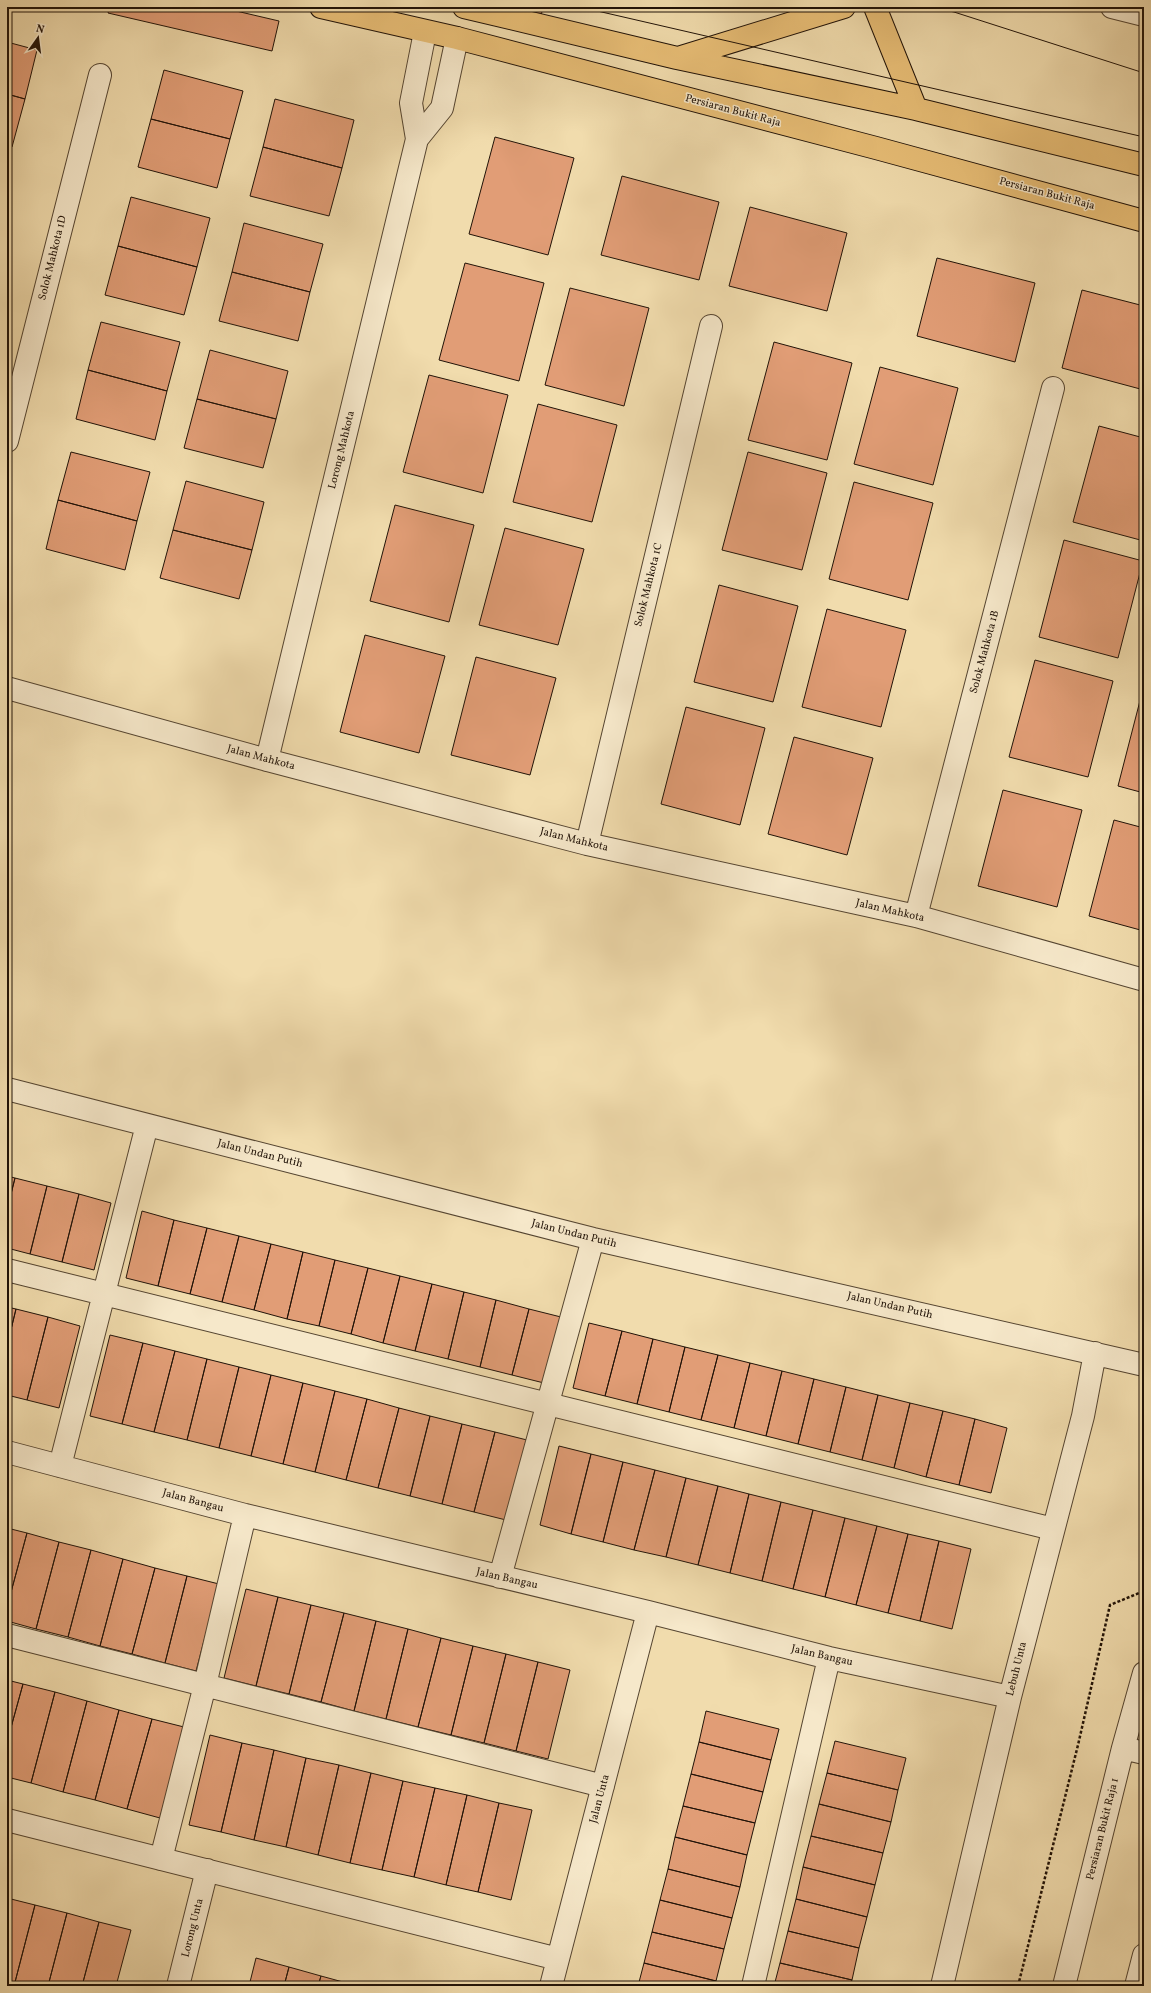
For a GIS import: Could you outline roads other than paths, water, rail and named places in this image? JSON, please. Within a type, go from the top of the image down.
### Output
[{"type":"main road","name":"Persiaran Bukit Raja","points":[[321,7],[425,32],[457,38],[876,148],[1144,221]]},
{"type":"main road","points":[[464,7],[677,58],[916,109],[1144,166]]},
{"type":"main road","points":[[677,58],[844,7]]},
{"type":"main road","points":[[875,7],[916,109]]},
{"type":"street","points":[[1112,7],[1144,15]]},
{"type":"street","points":[[417,139],[412,103],[425,32]]},
{"type":"street","points":[[417,139],[442,108],[457,38]]},
{"type":"street","name":"Solok Mahkota 1D","points":[[7,441],[100,75]]},
{"type":"street","name":"Lorong Mahkota","points":[[267,760],[417,139]]},
{"type":"street","name":"Solok Mahkota 1C","points":[[587,844],[712,326]]},
{"type":"street","name":"Solok Mahkota 1B","points":[[916,916],[1053,388]]},
{"type":"street","name":"Jalan Mahkota","points":[[7,688],[267,760],[587,844],[916,916],[1144,980]]},
{"type":"street","name":"Jalan Undan Putih","points":[[7,1089],[593,1239],[1144,1365]]},
{"type":"street","points":[[60,1466],[147,1125]]},
{"type":"street","points":[[500,1578],[593,1239]]},
{"type":"street","points":[[7,1270],[1052,1529]]},
{"type":"street","name":"Lebuh Unta","points":[[942,1986],[1010,1697],[1082,1416],[1095,1353]]},
{"type":"street","name":"Jalan Bangau","points":[[7,1452],[245,1515],[500,1578],[648,1612],[829,1658],[1010,1697]]},
{"type":"street","points":[[161,1858],[205,1685],[245,1515]]},
{"type":"street","name":"Jalan Unta","points":[[551,1986],[648,1612]]},
{"type":"street","points":[[7,1635],[603,1786]]},
{"type":"street","points":[[753,1986],[829,1658]]},
{"type":"street","name":"Persiaran Bukit Raja 1","points":[[1064,1986],[1123,1748],[1144,1673]]},
{"type":"street","points":[[1123,1748],[1144,1753]]},
{"type":"street","points":[[7,1820],[558,1959]]},
{"type":"street","name":"Lorong Unta","points":[[178,1986],[207,1870]]},
{"type":"street","points":[[1136,1986],[1144,1955]]},
{"type":"tram line","points":[[580,7],[1144,137]]},
{"type":"tram line","points":[[931,7],[954,12],[1144,73]]}]
